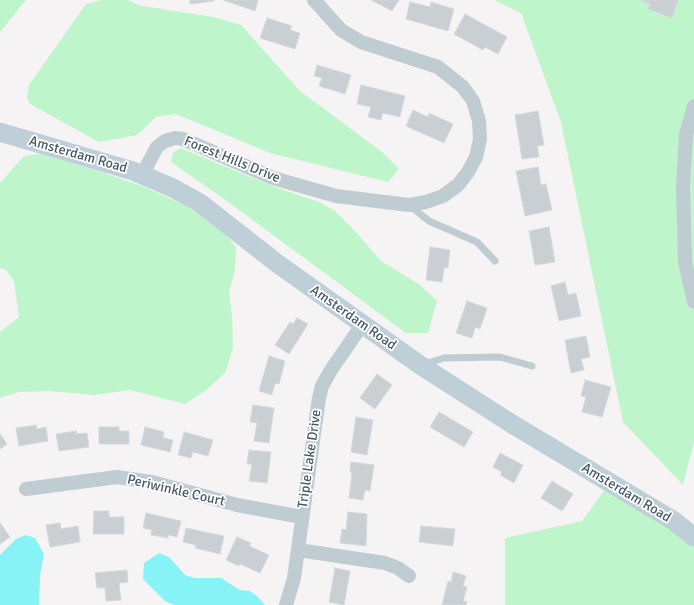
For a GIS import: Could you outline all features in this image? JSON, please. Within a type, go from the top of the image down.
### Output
[{"type":"street","name":"Forest Hills Drive","points":[[142,175],[158,147],[165,141],[175,138],[183,139],[273,178],[336,196],[409,204],[426,202],[443,196],[458,185],[468,172],[476,157],[480,139],[479,121],[473,101],[463,87],[438,67],[361,42],[341,30],[314,0]]},
{"type":"street","points":[[694,106],[686,134],[683,186],[685,262],[694,302]]},
{"type":"street","name":"Amsterdam Road","points":[[0,132],[81,155],[142,175],[173,188],[200,203],[272,259],[362,325],[420,365],[512,424],[674,521],[693,534]]},
{"type":"street","name":"Triple Lake Drive","points":[[286,605],[294,578],[319,398],[322,386],[331,370],[362,325]]},
{"type":"street","name":"Periwinkle Court","points":[[26,489],[117,477],[152,482],[237,506],[302,517]]},
{"type":"street","points":[[298,550],[385,563],[398,568],[409,576]]},
{"type":"lane","points":[[409,204],[429,221],[477,242],[495,260]]},
{"type":"lane","points":[[420,365],[444,358],[500,357],[532,366]]},
{"type":"green space","points":[[0,0],[26,0],[0,32]]},
{"type":"green space","points":[[102,0],[127,0],[142,6],[213,17],[241,25],[300,91],[382,152],[399,169],[388,182],[270,153],[176,114],[156,117],[137,135],[99,142],[30,104],[27,98],[29,85],[86,4]]},
{"type":"green space","points":[[494,0],[694,0],[694,442],[683,485],[623,422],[561,122],[521,13]]},
{"type":"green space","points":[[180,148],[275,187],[319,202],[335,211],[381,261],[420,285],[437,301],[428,333],[406,333],[227,201],[171,162],[173,153]]},
{"type":"green space","points":[[41,154],[142,186],[183,204],[221,229],[236,247],[235,270],[229,292],[232,316],[233,348],[225,373],[205,391],[185,404],[130,390],[94,395],[49,391],[19,392],[0,398],[0,332],[19,317],[14,281],[6,270],[0,268],[0,183],[24,156]]},
{"type":"green space","points":[[609,484],[694,537],[694,605],[505,605],[505,538],[582,521]]},
{"type":"water","points":[[26,535],[35,538],[44,554],[40,575],[39,605],[0,605],[0,555],[16,539]]},
{"type":"water","points":[[159,553],[169,557],[185,575],[194,578],[221,578],[240,590],[250,591],[265,605],[174,605],[165,601],[143,579],[144,563]]},
{"type":"building","points":[[190,0],[214,0],[214,1],[190,4]]},
{"type":"building","points":[[223,0],[258,0],[255,11]]},
{"type":"building","points":[[371,0],[399,0],[392,11]]},
{"type":"building","points":[[640,0],[678,0],[672,18],[648,9],[650,4]]},
{"type":"building","points":[[410,2],[430,7],[431,2],[454,9],[448,31],[406,19]]},
{"type":"building","points":[[465,14],[507,37],[498,54],[485,47],[483,50],[454,34]]},
{"type":"building","points":[[267,18],[292,26],[290,30],[300,33],[295,49],[260,38]]},
{"type":"building","points":[[317,65],[351,75],[345,94],[319,86],[322,78],[314,76]]},
{"type":"building","points":[[361,85],[405,96],[400,117],[383,113],[381,120],[368,117],[371,107],[357,104]]},
{"type":"building","points":[[413,110],[428,117],[429,113],[453,124],[444,143],[406,126]]},
{"type":"building","points":[[538,111],[544,145],[537,146],[539,157],[522,159],[515,115]]},
{"type":"building","points":[[538,167],[541,185],[546,184],[552,210],[525,216],[516,171]]},
{"type":"building","points":[[549,227],[555,262],[535,265],[529,231]]},
{"type":"building","points":[[430,247],[450,250],[448,268],[444,268],[442,282],[426,280]]},
{"type":"building","points":[[565,282],[568,295],[576,293],[581,316],[559,321],[551,286]]},
{"type":"building","points":[[467,301],[487,308],[480,329],[475,327],[472,338],[456,333]]},
{"type":"building","points":[[297,318],[308,324],[289,354],[275,345],[290,322],[293,324]]},
{"type":"building","points":[[586,336],[590,357],[581,359],[584,370],[571,373],[565,340]]},
{"type":"building","points":[[269,356],[285,361],[279,384],[275,383],[272,395],[259,391]]},
{"type":"building","points":[[377,374],[392,385],[375,409],[360,398]]},
{"type":"building","points":[[585,380],[611,387],[602,417],[582,412],[586,397],[581,396]]},
{"type":"building","points":[[253,405],[274,408],[269,443],[254,441],[257,423],[250,422]]},
{"type":"building","points":[[439,412],[473,432],[464,447],[430,427]]},
{"type":"building","points":[[356,417],[373,420],[367,455],[351,452]]},
{"type":"building","points":[[36,425],[37,429],[46,427],[48,441],[19,446],[16,428]]},
{"type":"building","points":[[99,427],[119,427],[119,431],[129,431],[129,444],[99,444]]},
{"type":"building","points":[[145,427],[164,432],[163,438],[173,440],[170,452],[141,445]]},
{"type":"building","points":[[76,431],[77,434],[87,433],[89,447],[59,451],[56,434]]},
{"type":"building","points":[[184,432],[213,440],[208,456],[193,452],[191,458],[178,455]]},
{"type":"building","points":[[0,434],[7,444],[0,449]]},
{"type":"building","points":[[249,450],[271,452],[267,483],[249,481],[252,464],[247,464]]},
{"type":"building","points":[[500,453],[523,465],[514,483],[500,475],[502,472],[493,467]]},
{"type":"building","points":[[351,462],[374,465],[370,491],[365,490],[363,500],[349,498],[352,473],[350,472]]},
{"type":"building","points":[[552,481],[573,494],[562,511],[541,498]]},
{"type":"building","points":[[94,511],[109,511],[109,517],[124,517],[124,534],[93,534]]},
{"type":"building","points":[[348,512],[367,514],[366,546],[340,543],[342,529],[346,530]]},
{"type":"building","points":[[146,513],[181,521],[177,537],[168,535],[168,538],[151,535],[152,530],[143,528]]},
{"type":"building","points":[[0,523],[10,537],[0,544]]},
{"type":"building","points":[[60,523],[61,529],[78,526],[80,542],[50,547],[46,525]]},
{"type":"building","points":[[421,526],[455,529],[453,546],[419,542]]},
{"type":"building","points":[[186,528],[224,536],[220,554],[195,548],[196,545],[183,542]]},
{"type":"building","points":[[237,537],[251,543],[249,546],[269,555],[260,573],[240,564],[239,566],[226,560]]},
{"type":"building","points":[[335,568],[350,571],[344,605],[329,602]]},
{"type":"building","points":[[127,570],[128,582],[119,583],[121,600],[106,601],[105,588],[97,588],[95,573]]},
{"type":"building","points":[[453,572],[466,576],[463,586],[467,587],[463,601],[467,602],[466,605],[442,605],[448,581],[451,582]]}]
